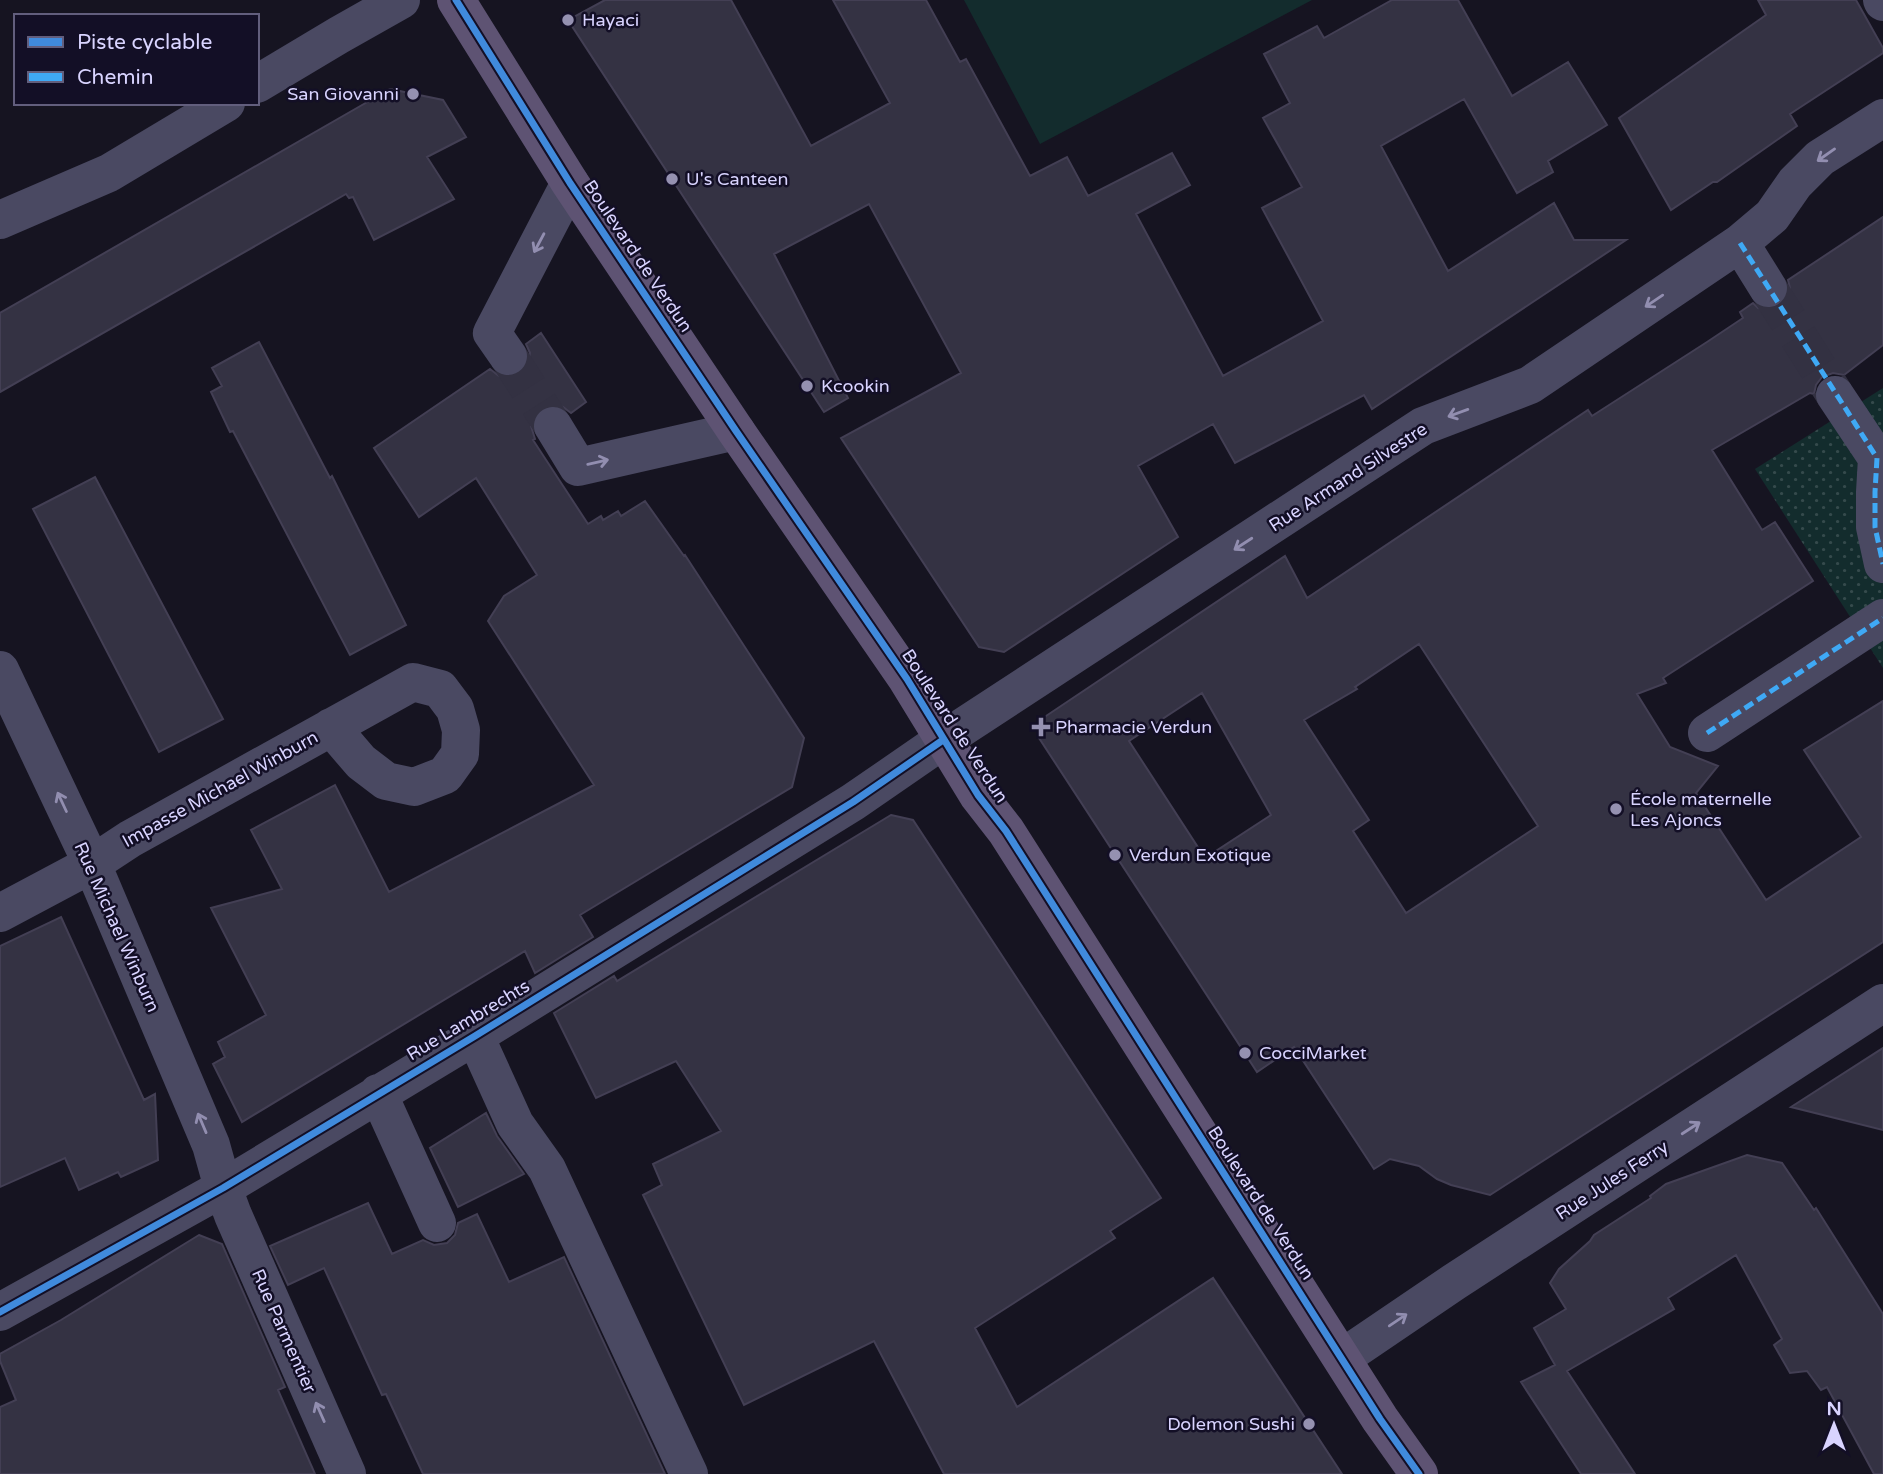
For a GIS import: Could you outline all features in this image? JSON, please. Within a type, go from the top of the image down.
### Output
[{"type":"main road","name":"Boulevard de Verdun","points":[[456,0],[570,183],[907,679],[978,795],[1006,831],[1388,1431],[1419,1474]]},
{"type":"street","points":[[259,84],[401,0]]},
{"type":"street","points":[[0,219],[109,173],[223,105]]},
{"type":"street","name":"Rue Armand Silvestre","points":[[943,740],[1423,426],[1530,384],[1740,243],[1772,216],[1795,183],[1820,158],[1883,118]]},
{"type":"street","points":[[508,356],[492,333],[570,183]]},
{"type":"street","points":[[1740,243],[1768,288]]},
{"type":"street","points":[[1835,394],[1877,458],[1875,527],[1883,564]]},
{"type":"street","points":[[553,426],[578,467],[736,431]]},
{"type":"street","points":[[1707,733],[1883,618]]},
{"type":"street","name":"Rue Michael Winburn","points":[[0,670],[92,864],[211,1144],[223,1188]]},
{"type":"street","name":"Impasse Michael Winburn","points":[[0,913],[92,864],[130,839],[331,727]]},
{"type":"street","name":"Rue Lambrechts","points":[[0,1312],[223,1188],[475,1036],[853,802],[943,740]]},
{"type":"street","name":"Rue Jules Ferry","points":[[1342,1358],[1883,1003]]},
{"type":"street","points":[[475,1036],[515,1124],[547,1169],[689,1474]]},
{"type":"street","points":[[378,1093],[437,1223]]},
{"type":"street","name":"Rue Parmentier","points":[[223,1188],[347,1474]]},
{"type":"green space","points":[[964,0],[1312,0],[1040,144]]},
{"type":"green space","points":[[1883,388],[1883,668],[1755,469]]},
{"type":"building","points":[[605,0],[731,0],[811,146],[890,103],[833,0],[926,0],[960,62],[966,59],[1030,176],[1067,157],[1088,196],[1172,153],[1190,185],[1136,214],[1223,376],[1323,321],[1262,208],[1302,187],[1263,118],[1290,103],[1264,54],[1317,26],[1324,38],[1392,0],[1458,0],[1512,96],[1568,62],[1607,125],[1548,161],[1553,172],[1517,193],[1464,99],[1381,146],[1448,271],[1554,203],[1574,240],[1626,240],[1372,409],[1364,395],[1235,463],[1213,424],[1138,466],[1178,537],[1004,652],[979,647],[841,438],[961,373],[869,204],[774,254],[848,398],[824,412],[568,20]]},
{"type":"building","points":[[1758,0],[1856,0],[1883,48],[1883,53],[1790,114],[1797,126],[1717,182],[1671,210],[1619,118],[1766,15]]},
{"type":"building","points":[[390,89],[443,100],[466,137],[427,157],[454,199],[374,240],[353,197],[349,198],[346,194],[0,392],[0,313]]},
{"type":"building","points":[[1883,217],[1883,345],[1844,375],[1833,373],[1822,377],[1814,394],[1810,393],[1712,450],[1762,530],[1775,522],[1813,581],[1663,678],[1666,683],[1637,694],[1670,747],[1718,766],[1696,793],[1766,900],[1861,837],[1804,750],[1883,701],[1883,942],[1490,1195],[1451,1185],[1419,1166],[1390,1159],[1374,1169],[1294,1047],[1257,1072],[1039,738],[1043,718],[1285,556],[1307,598],[1588,410],[1592,416],[1707,342],[1743,318],[1740,312],[1753,303],[1758,308],[1768,310],[1780,306],[1788,298],[1788,280]],"holes":[[[1419,644],[1538,826],[1406,913],[1353,831],[1369,820],[1304,720],[1357,689],[1355,687]],[[1202,693],[1271,815],[1205,858],[1129,741]]]},
{"type":"building","points":[[541,333],[586,402],[571,413],[553,404],[541,408],[534,415],[531,426],[535,439],[533,440],[588,524],[601,516],[603,520],[618,511],[621,516],[645,501],[685,555],[804,738],[792,787],[580,915],[593,937],[535,973],[525,951],[242,1122],[213,1064],[225,1057],[218,1042],[266,1015],[211,908],[282,889],[251,830],[335,785],[389,892],[594,785],[488,621],[504,596],[537,575],[476,478],[419,517],[374,448],[490,369],[499,376],[509,378],[520,374],[528,365],[530,353],[526,344]]},
{"type":"building","points":[[259,342],[330,478],[332,476],[406,625],[350,655],[211,392],[222,386],[212,368]]},
{"type":"building","points":[[95,477],[223,719],[159,752],[33,509]]},
{"type":"building","points":[[891,815],[913,820],[1161,1198],[1110,1231],[1115,1238],[975,1328],[1017,1407],[1213,1278],[1342,1474],[944,1474],[874,1341],[744,1405],[643,1195],[662,1185],[653,1164],[721,1131],[676,1061],[596,1098],[554,1013],[614,976],[617,981]]},
{"type":"building","points":[[61,917],[144,1100],[155,1094],[158,1160],[121,1177],[118,1172],[79,1190],[65,1158],[0,1187],[0,946]]},
{"type":"building","points":[[1883,1048],[1883,1130],[1791,1107]]},
{"type":"building","points":[[486,1113],[497,1136],[524,1174],[458,1207],[430,1148]]},
{"type":"building","points":[[1747,1155],[1782,1163],[1814,1210],[1816,1208],[1883,1314],[1883,1474],[1874,1474],[1827,1387],[1821,1390],[1807,1371],[1790,1373],[1774,1345],[1782,1339],[1736,1255],[1668,1298],[1674,1309],[1567,1371],[1635,1474],[1581,1474],[1521,1382],[1555,1365],[1534,1328],[1566,1309],[1550,1283],[1559,1269],[1594,1235],[1651,1198],[1650,1196],[1666,1184]]},
{"type":"building","points":[[368,1203],[392,1254],[423,1240],[434,1245],[447,1243],[455,1235],[458,1223],[477,1214],[509,1282],[564,1257],[665,1474],[423,1474],[386,1394],[382,1395],[324,1268],[288,1285],[270,1246]]},
{"type":"building","points":[[199,1235],[222,1244],[285,1387],[278,1390],[315,1474],[0,1474],[0,1407],[16,1400],[0,1361],[0,1354],[61,1320]]},
{"type":"tunnel","points":[[1768,288],[1835,395]]},
{"type":"tunnel","points":[[508,356],[553,426]]},
{"type":"marked path","points":[[1740,243],[1877,458],[1875,527],[1883,564]]},
{"type":"marked path","points":[[1707,733],[1883,618]]},
{"type":"cycle path","points":[[456,0],[570,183],[907,679],[978,795],[1006,831],[1380,1419],[1419,1474]]},
{"type":"cycle path","points":[[0,1312],[223,1188],[475,1036],[853,802],[943,740]]},
{"type":"place","name":"Hayaci","points":[[568,20]]},
{"type":"place","name":"San Giovanni","points":[[413,94]]},
{"type":"place","name":"U's Canteen","points":[[672,179]]},
{"type":"place","name":"Kcookin","points":[[807,386]]},
{"type":"place","name":"Pharmacie Verdun","points":[[1041,727]]},
{"type":"place","name":"École maternelle Les Ajoncs","points":[[1616,809]]},
{"type":"place","name":"Verdun Exotique","points":[[1115,855]]},
{"type":"place","name":"CocciMarket","points":[[1245,1053]]},
{"type":"place","name":"Dolemon Sushi","points":[[1309,1424]]}]
